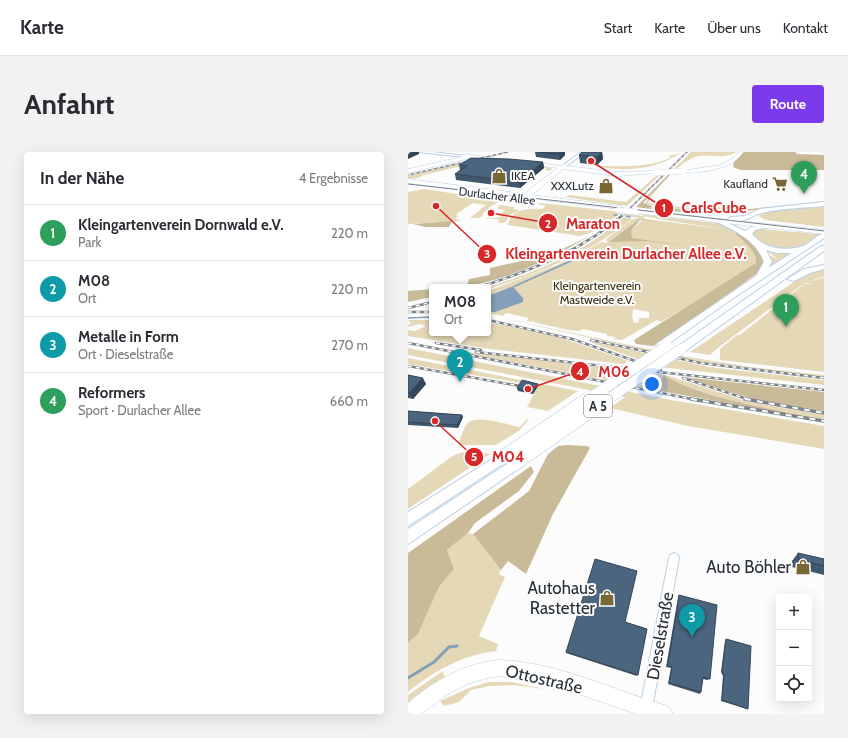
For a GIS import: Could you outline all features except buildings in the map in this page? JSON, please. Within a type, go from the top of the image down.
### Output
[{"type":"highway","points":[[731,219],[746,218],[760,211],[824,204]]},
{"type":"highway","points":[[768,225],[759,219],[758,215],[766,211],[824,204]]},
{"type":"highway","points":[[719,221],[740,230],[765,254],[768,262],[767,266],[757,279]]},
{"type":"highway","points":[[768,225],[753,228],[749,230],[748,234],[760,245],[775,250],[792,250],[807,246]]},
{"type":"highway","points":[[664,345],[823,234]]},
{"type":"highway","name":"A 5","points":[[408,520],[639,365],[664,345],[823,234]]},
{"type":"highway","name":"A 5","points":[[408,537],[681,349],[824,248]]},
{"type":"highway","name":"A 5","points":[[696,338],[712,332],[824,254]]},
{"type":"highway","points":[[784,282],[806,271],[824,267]]},
{"type":"main road","points":[[469,156],[483,152]]},
{"type":"main road","points":[[408,170],[488,152]]},
{"type":"main road","points":[[683,170],[721,165],[731,160],[738,152]]},
{"type":"main road","points":[[578,167],[566,169],[522,161],[562,168],[578,167],[621,174],[722,166],[734,160],[741,152]]},
{"type":"main road","points":[[408,170],[451,157],[469,156],[510,160]]},
{"type":"main road","points":[[528,197],[562,168]]},
{"type":"main road","name":"Durlacher Allee","points":[[408,181],[618,208]]},
{"type":"main road","name":"Durlacher Allee","points":[[408,185],[553,199],[719,221],[768,225]]},
{"type":"main road","points":[[510,193],[536,190]]},
{"type":"main road","points":[[536,190],[541,196],[553,199]]},
{"type":"main road","name":"Durlacher Allee","points":[[637,211],[731,219],[823,234]]},
{"type":"main road","name":"Ottostraße","points":[[408,714],[446,686],[466,676],[499,668],[525,671],[556,678],[646,711],[664,714]]},
{"type":"street","points":[[421,152],[436,153],[451,157]]},
{"type":"street","points":[[442,152],[469,156]]},
{"type":"street","points":[[562,168],[583,152]]},
{"type":"street","points":[[574,159],[573,163],[578,167]]},
{"type":"street","name":"Dieselstraße","points":[[646,711],[674,558]]},
{"type":"green space","points":[[691,152],[736,152],[723,156],[699,156],[692,158],[669,175],[656,190],[648,203],[704,210],[705,207],[720,207],[721,209],[699,211],[644,204],[670,173]]},
{"type":"green space","points":[[680,153],[670,159],[649,167],[613,169],[591,165],[644,165],[664,161],[671,157],[668,156]]},
{"type":"green space","points":[[482,158],[552,168],[550,171],[545,170],[547,168],[482,161],[423,175],[418,178],[408,179],[408,176]]},
{"type":"green space","points":[[661,174],[627,206],[566,197],[569,195],[626,202],[656,176]]},
{"type":"green space","points":[[424,189],[503,201],[488,208],[482,215],[484,215],[479,218],[470,218],[486,205],[473,203],[456,214],[458,216],[455,219],[461,220],[459,221],[408,224],[408,192]]},
{"type":"green space","points":[[538,204],[622,212],[598,230],[580,236],[508,225],[516,213],[526,209],[542,209],[546,206]]},
{"type":"green space","points":[[499,205],[515,207],[513,209],[520,210],[506,217],[508,218],[507,220],[503,223],[498,223],[499,219],[483,219],[504,217],[498,216],[505,210],[498,209]]},
{"type":"green space","points":[[824,205],[824,227],[765,220],[759,216],[767,212]]},
{"type":"green space","name":"Kleingartenverein Mastweide e.V.","points":[[628,213],[647,217],[643,218],[645,219],[724,229],[658,219],[637,214],[724,224],[740,231],[735,234],[752,251],[756,259],[756,263],[745,272],[661,322],[657,320],[622,340],[614,339],[615,337],[607,336],[607,334],[583,329],[579,331],[568,330],[533,322],[534,320],[531,322],[527,321],[529,318],[506,313],[503,316],[491,314],[491,290],[557,265],[602,242],[606,243],[581,258],[608,242],[605,240],[633,219],[640,218],[626,216]],"holes":[[[639,219],[643,219],[631,231],[631,238],[647,241],[610,241]],[[633,309],[649,312],[649,318],[639,318],[638,323],[633,322]]]},
{"type":"green space","points":[[624,217],[632,219],[599,242],[563,261],[491,288],[491,286],[524,275],[560,260],[593,241]]},
{"type":"green space","points":[[758,229],[820,234],[799,248],[780,250],[759,243],[749,232]]},
{"type":"green space","points":[[764,248],[794,252],[771,267],[772,262],[769,255],[778,260]]},
{"type":"green space","points":[[824,269],[824,276],[803,284],[710,355],[690,352],[797,280],[811,273]]},
{"type":"green space","points":[[824,277],[824,372],[720,360],[720,349],[737,335],[740,335],[804,284],[816,283],[805,283]]},
{"type":"green space","points":[[491,316],[676,355],[750,367],[824,375],[824,377],[690,360]]},
{"type":"green space","points":[[408,320],[429,320],[429,336],[491,336],[491,323],[562,338],[628,361],[624,364],[490,349],[408,336],[408,330],[415,331],[426,326],[420,324],[408,327],[411,323]]},
{"type":"green space","points":[[592,343],[709,367],[824,380],[824,385],[660,367]]},
{"type":"green space","points":[[408,348],[671,400],[824,426],[824,449],[688,426],[610,408],[625,397],[408,355]]},
{"type":"green space","points":[[457,351],[664,375],[659,383],[644,384],[639,387]]},
{"type":"green space","points":[[408,358],[578,391],[548,411],[527,407],[538,386],[408,364]]},
{"type":"green space","points":[[664,375],[749,402],[824,415],[824,419],[787,414],[785,412],[723,398],[691,388]]},
{"type":"green space","points":[[527,419],[529,419],[520,430],[496,445],[460,445],[459,443],[465,427],[472,421],[485,420],[501,422],[520,427]]},
{"type":"green space","points":[[474,451],[490,454],[408,509],[408,489],[451,457],[459,453]]},
{"type":"green space","points":[[468,533],[473,534],[501,570],[499,574],[505,577],[479,636],[498,644],[496,651],[472,656],[449,665],[428,677],[408,692],[408,643],[418,634],[439,587],[454,569],[447,550]]},
{"type":"green space","points":[[443,671],[445,679],[408,705],[408,695]]},
{"type":"green space","points":[[489,682],[511,682],[544,689],[513,685],[489,686],[471,690],[459,702],[444,706],[440,701],[469,688]]},
{"type":"shaded area","points":[[744,152],[795,152],[797,154],[824,155],[824,170],[740,170],[733,167],[734,161]]},
{"type":"shaded area","points":[[670,173],[672,173],[643,203],[652,206],[651,209],[636,207]]},
{"type":"shaded area","points":[[824,201],[723,214],[722,212]]},
{"type":"shaded area","points":[[654,206],[699,211],[655,209],[719,212],[721,214],[701,214],[654,209]]},
{"type":"shaded area","points":[[639,219],[659,221],[640,220],[631,231],[632,238],[688,246],[647,241],[609,242]]},
{"type":"shaded area","points":[[452,221],[449,227],[425,227],[413,224]]},
{"type":"shaded area","points":[[740,231],[757,247],[766,260],[759,272],[661,342],[653,346],[636,344],[634,340],[756,263],[756,259],[752,251],[735,234]]},
{"type":"shaded area","points":[[590,236],[558,254],[522,270],[486,282],[468,284],[469,279],[490,275],[490,268],[552,254]]},
{"type":"shaded area","points":[[429,289],[429,298],[408,302],[408,291]]},
{"type":"shaded area","points":[[664,375],[691,388],[723,398],[785,412],[787,414],[639,387],[644,384],[659,383]]},
{"type":"shaded area","points":[[683,377],[824,392],[824,411],[753,399]]},
{"type":"shaded area","points":[[558,446],[587,446],[590,448],[553,514],[526,574],[508,561],[501,570],[473,534],[529,491],[548,454]]},
{"type":"shaded area","points":[[531,466],[534,472],[519,491],[475,523],[468,533],[447,550],[454,569],[439,587],[418,634],[408,643],[408,553]]},
{"type":"water","points":[[511,287],[514,288],[523,298],[523,302],[491,312],[491,295]]},
{"type":"waterway","points":[[626,216],[630,217]]},
{"type":"waterway","points":[[513,287],[573,260]]},
{"type":"waterway","points":[[408,318],[429,317]]},
{"type":"waterway","points":[[408,678],[434,662],[449,647],[457,646]]},
{"type":"tram line","points":[[408,184],[824,231]]},
{"type":"railway","points":[[408,175],[508,152]]},
{"type":"railway","points":[[624,214],[687,152]]},
{"type":"railway","points":[[488,284],[557,258],[592,238],[625,213]]},
{"type":"railway","points":[[408,308],[429,303]]},
{"type":"railway","points":[[408,312],[429,312]]},
{"type":"railway","points":[[491,321],[572,339],[661,370]]},
{"type":"railway","points":[[591,340],[701,363],[824,378]]},
{"type":"railway","points":[[408,343],[697,400]]},
{"type":"railway","points":[[436,343],[481,350]]},
{"type":"railway","points":[[476,352],[824,390]]},
{"type":"railway","points":[[408,366],[520,386]]},
{"type":"railway","points":[[683,378],[749,400]]},
{"type":"railway","points":[[691,399],[697,400]]},
{"type":"railway","points":[[745,399],[749,400]]},
{"type":"railway","points":[[697,400],[824,421]]},
{"type":"railway","points":[[749,400],[824,413]]},
{"type":"place","name":"CarlsCube","points":[[591,161]]},
{"type":"place","name":"IKEA","points":[[499,176]]},
{"type":"place","name":"Kaufland","points":[[780,184]]},
{"type":"place","name":"XXXLutz","points":[[606,186]]},
{"type":"place","name":"Reformers","points":[[804,194]]},
{"type":"place","name":"Kleingartenverein Durlacher Allee e.V.","points":[[436,206]]},
{"type":"place","name":"Maraton","points":[[491,213]]},
{"type":"place","name":"Kleingartenverein Dornwald e.V.","points":[[786,327]]},
{"type":"place","name":"M08","points":[[460,382]]},
{"type":"place","name":"M06","points":[[528,389]]},
{"type":"place","name":"M04","points":[[435,421]]},
{"type":"place","name":"Auto Böhler","points":[[803,567]]},
{"type":"place","name":"Autohaus Rastetter","points":[[607,598]]},
{"type":"place","name":"Metalle in Form","points":[[692,637]]}]
